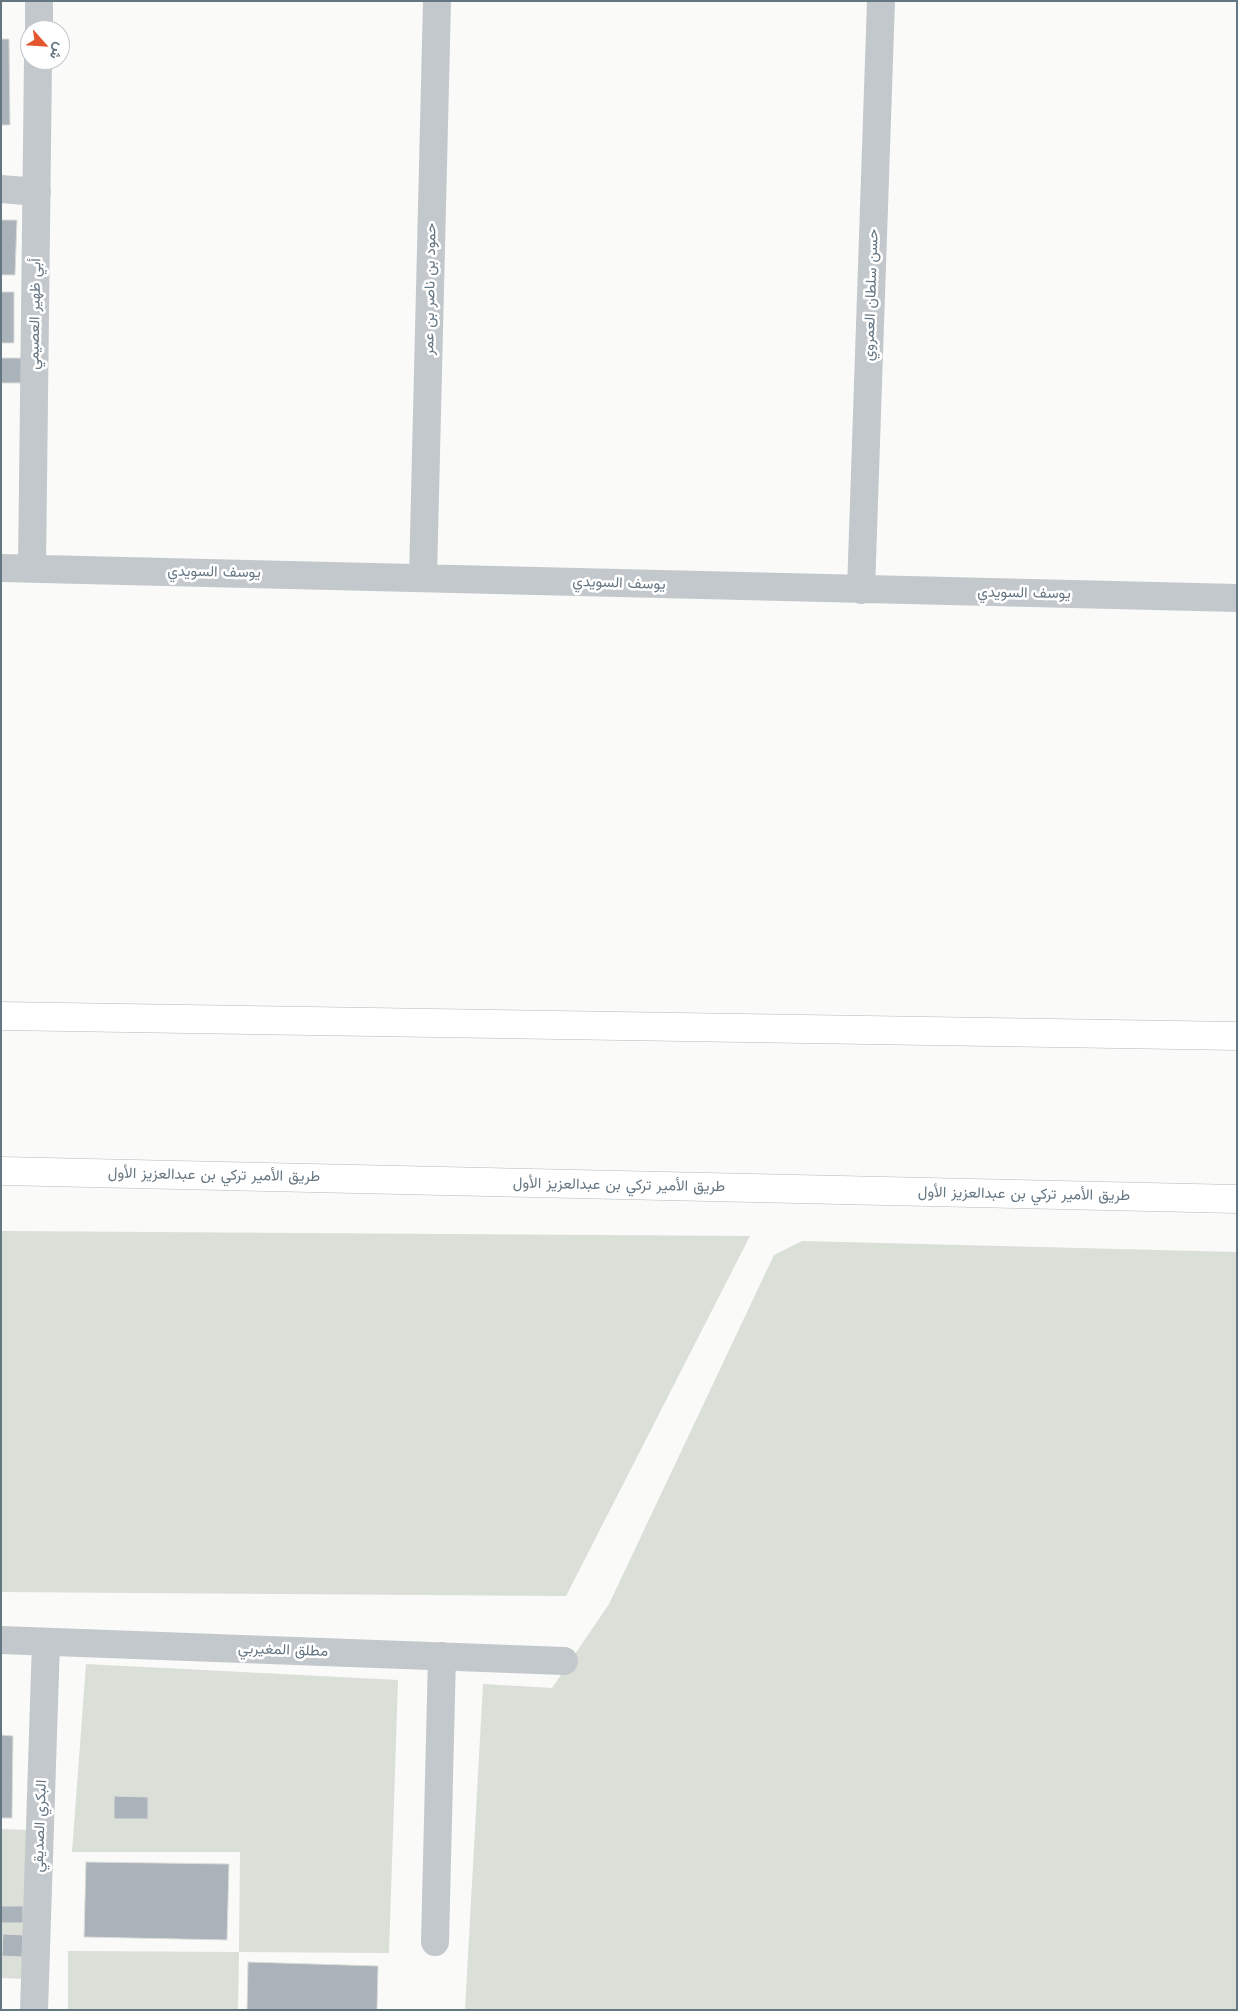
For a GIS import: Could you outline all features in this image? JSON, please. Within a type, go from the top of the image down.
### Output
[{"type":"main road","points":[[1,1016],[1237,1036]]},
{"type":"main road","name":"طريق الأمير تركي بن عبدالعزيز الأول","points":[[1,1171],[1237,1199]]},
{"type":"street","points":[[39,1],[39,20]]},
{"type":"street","name":"حمود بن ناصر بن عمر","points":[[423,577],[437,1]]},
{"type":"street","name":"حسن سلطان العمروي","points":[[861,590],[881,1]]},
{"type":"street","name":"أبي ظهير العصيمي","points":[[32,568],[38,70]]},
{"type":"street","points":[[1,189],[37,192]]},
{"type":"street","name":"يوسف السويدي","points":[[1,568],[1236,598]]},
{"type":"street","points":[[1236,598],[1237,581]]},
{"type":"street","name":"مطلق المغيربي","points":[[1,1640],[564,1661]]},
{"type":"street","name":"البكري الصديقي","points":[[34,2010],[46,1642]]},
{"type":"street","points":[[435,1942],[442,1656]]},
{"type":"shaded area","points":[[1,1231],[750,1236],[566,1596],[1,1592]]},
{"type":"shaded area","points":[[802,1241],[1237,1252],[1237,2010],[465,2010],[483,1684],[552,1688],[609,1604],[774,1255]]},
{"type":"shaded area","points":[[86,1664],[398,1680],[389,1953],[239,1952],[240,1852],[72,1852]]},
{"type":"shaded area","points":[[1,1829],[29,1830],[25,1979],[1,1978]]},
{"type":"shaded area","points":[[68,1951],[239,1952],[238,2010],[68,2010]]},
{"type":"building","points":[[1,39],[9,39],[10,125],[1,125]]},
{"type":"building","points":[[1,220],[17,220],[15,275],[1,275]]},
{"type":"building","points":[[1,292],[14,292],[14,343],[1,343]]},
{"type":"building","points":[[1,358],[27,358],[27,383],[1,383]]},
{"type":"building","points":[[1,1735],[13,1736],[12,1818],[1,1818]]},
{"type":"building","points":[[114,1796],[148,1797],[148,1819],[114,1819]]},
{"type":"building","points":[[86,1862],[229,1864],[227,1940],[84,1937]]},
{"type":"building","points":[[1,1906],[23,1906],[23,1923],[1,1923]]},
{"type":"building","points":[[3,1934],[23,1935],[22,1957],[2,1956]]},
{"type":"building","points":[[248,1962],[378,1966],[377,2010],[247,2010]]}]
